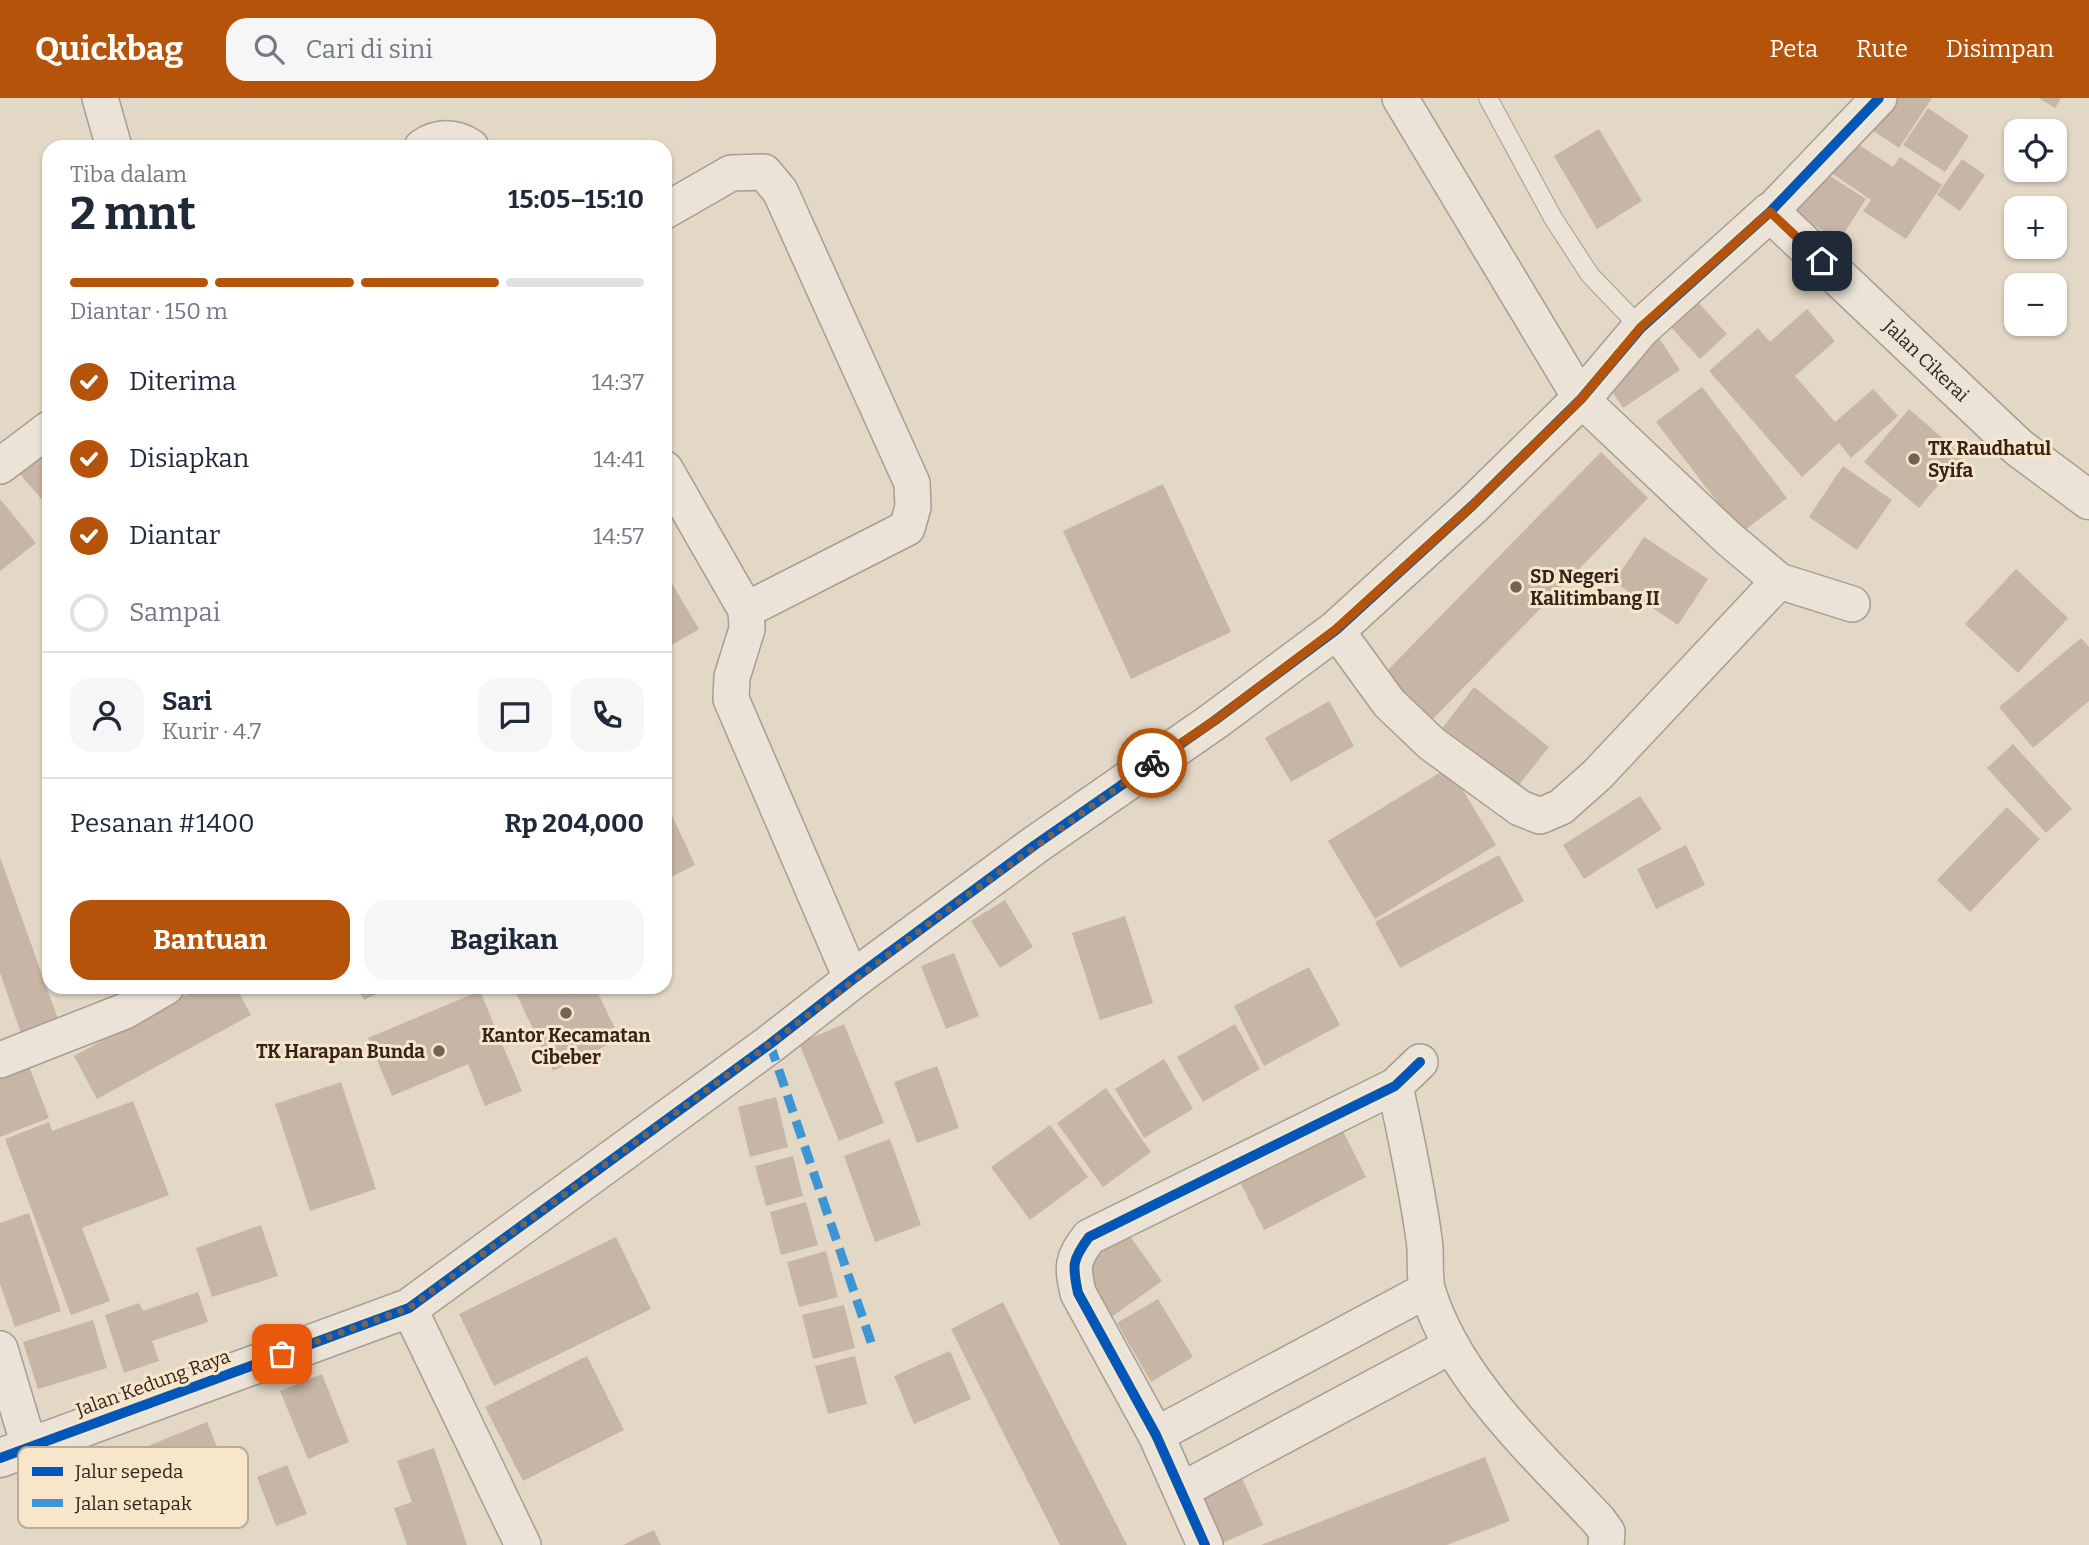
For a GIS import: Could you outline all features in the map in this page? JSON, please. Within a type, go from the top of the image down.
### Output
[{"type":"street","points":[[100,98],[112,140]]},
{"type":"street","points":[[1400,98],[1581,399],[1728,538],[1779,581],[1852,604]]},
{"type":"street","points":[[1770,212],[1879,98]]},
{"type":"street","points":[[672,207],[732,173],[764,172],[780,191],[912,483],[913,507],[907,528],[746,610]]},
{"type":"street","name":"Jalan Kedung Raya","points":[[29,1447],[409,1308],[759,1052],[1035,845],[1214,721],[1336,629],[1473,505],[1581,399],[1641,327],[1770,212]]},
{"type":"street","name":"Jalan Cikerai","points":[[1770,212],[2018,447],[2089,500]]},
{"type":"street","points":[[0,466],[42,434]]},
{"type":"street","points":[[672,481],[746,610],[747,629],[732,677],[731,699],[852,980]]},
{"type":"street","points":[[1336,629],[1389,703],[1432,744],[1520,808],[1540,816],[1561,807],[1597,775],[1779,581]]},
{"type":"street","points":[[0,1060],[125,1011],[154,994]]},
{"type":"street","points":[[1205,1545],[1156,1435],[1078,1293],[1073,1268],[1089,1237],[1395,1086],[1420,1062]]},
{"type":"street","points":[[1395,1086],[1425,1241],[1427,1290],[1451,1346],[1497,1409],[1599,1521],[1607,1532],[1606,1545]]},
{"type":"street","points":[[1156,1435],[1427,1290]]},
{"type":"street","points":[[409,1308],[523,1545]]},
{"type":"street","points":[[1182,1490],[1451,1346]]},
{"type":"street","points":[[0,1349],[15,1452]]},
{"type":"lane","points":[[1489,98],[1553,218],[1590,275],[1641,327]]},
{"type":"building","points":[[1886,98],[1932,98],[1899,148],[1866,126]]},
{"type":"building","points":[[2039,98],[2061,98],[2055,108]]},
{"type":"building","points":[[1928,108],[1969,136],[1945,172],[1903,145]]},
{"type":"building","points":[[1599,129],[1642,201],[1597,229],[1554,156]]},
{"type":"building","points":[[1848,138],[1893,167],[1900,157],[1942,185],[1906,239],[1863,211],[1871,200],[1827,170]]},
{"type":"building","points":[[1962,159],[1985,175],[1960,211],[1937,195]]},
{"type":"building","points":[[1822,171],[1866,199],[1839,241],[1795,213]]},
{"type":"building","points":[[1696,300],[1727,334],[1700,359],[1668,324]]},
{"type":"building","points":[[1807,309],[1835,341],[1795,376],[1835,422],[1873,389],[1898,416],[1851,458],[1839,443],[1802,477],[1709,371],[1758,328],[1770,342]]},
{"type":"building","points":[[1659,338],[1680,370],[1623,408],[1602,376]]},
{"type":"building","points":[[1702,387],[1787,498],[1741,533],[1656,422]]},
{"type":"building","name":"TK Raudhatul Syifa","points":[[1909,409],[1963,456],[1919,508],[1864,462]]},
{"type":"building","name":"SD Negeri Kalitimbang II","points":[[1601,452],[1648,498],[1430,722],[1383,675]]},
{"type":"building","points":[[42,454],[42,500],[19,473]]},
{"type":"building","points":[[1843,466],[1892,500],[1857,550],[1809,517]]},
{"type":"building","points":[[1163,484],[1231,632],[1131,679],[1063,531]]},
{"type":"building","points":[[0,499],[36,543],[0,571]]},
{"type":"building","points":[[1644,537],[1708,579],[1678,625],[1614,582]]},
{"type":"building","points":[[2016,569],[2068,618],[2018,673],[1965,624]]},
{"type":"building","points":[[672,583],[699,629],[672,645]]},
{"type":"building","points":[[2081,638],[2089,647],[2089,701],[2033,748],[1999,707]]},
{"type":"building","points":[[1474,687],[1549,747],[1510,796],[1436,736]]},
{"type":"building","points":[[1329,701],[1354,746],[1291,782],[1265,738]]},
{"type":"building","points":[[2013,744],[2072,809],[2046,833],[1987,768]]},
{"type":"building","points":[[1449,767],[1496,845],[1375,919],[1328,841]]},
{"type":"building","points":[[1640,796],[1662,829],[1584,879],[1563,845]]},
{"type":"building","points":[[2007,807],[2040,839],[1970,912],[1937,880]]},
{"type":"building","points":[[672,815],[695,865],[672,876]]},
{"type":"building","points":[[1686,845],[1705,885],[1656,909],[1637,869]]},
{"type":"building","points":[[1499,855],[1524,901],[1400,968],[1375,922]]},
{"type":"building","points":[[0,857],[42,974],[42,994],[49,994],[59,1022],[22,1036],[0,973]]},
{"type":"building","points":[[1005,900],[1033,947],[1000,968],[971,921]]},
{"type":"building","points":[[1125,916],[1153,1003],[1100,1020],[1072,933]]},
{"type":"building","points":[[954,953],[979,1016],[946,1029],[921,966]]},
{"type":"building","points":[[1309,967],[1340,1025],[1264,1066],[1234,1006]]},
{"type":"building","points":[[187,994],[240,994],[251,1015],[97,1099],[74,1056]]},
{"type":"building","points":[[361,994],[377,994],[364,1000]]},
{"type":"building","name":"TK Harapan Bunda","points":[[473,994],[481,994],[522,1091],[485,1106],[468,1064],[392,1096],[368,1038]]},
{"type":"building","name":"Kantor Kecamatan Cibeber","points":[[516,994],[598,994],[620,1039],[553,1071]]},
{"type":"building","points":[[844,1024],[884,1123],[839,1141],[799,1043]]},
{"type":"building","points":[[1235,1024],[1260,1069],[1203,1102],[1177,1057]]},
{"type":"building","points":[[26,1059],[49,1118],[0,1137],[0,1069]]},
{"type":"building","points":[[1164,1059],[1193,1109],[1144,1138],[1115,1089]]},
{"type":"building","points":[[937,1066],[959,1128],[917,1143],[894,1082]]},
{"type":"building","points":[[341,1082],[376,1189],[310,1211],[275,1104]]},
{"type":"building","points":[[1106,1088],[1151,1152],[1103,1187],[1057,1123]]},
{"type":"building","points":[[776,1097],[788,1147],[750,1157],[738,1107]]},
{"type":"building","points":[[133,1101],[169,1195],[82,1228],[110,1301],[71,1315],[5,1139],[49,1122],[52,1131]]},
{"type":"building","points":[[1050,1125],[1088,1177],[1030,1220],[991,1167]]},
{"type":"building","points":[[1342,1129],[1366,1177],[1264,1230],[1240,1182]]},
{"type":"building","points":[[890,1139],[921,1225],[875,1242],[844,1156]]},
{"type":"building","points":[[793,1156],[803,1196],[766,1206],[755,1166]]},
{"type":"building","points":[[806,1202],[818,1245],[781,1255],[770,1212]]},
{"type":"building","points":[[29,1213],[61,1311],[15,1327],[0,1284],[0,1223]]},
{"type":"building","points":[[261,1225],[278,1276],[212,1297],[196,1248]]},
{"type":"building","points":[[1127,1232],[1162,1281],[1110,1318],[1075,1269]]},
{"type":"building","points":[[616,1237],[651,1309],[494,1386],[459,1314]]},
{"type":"building","points":[[826,1251],[838,1297],[799,1307],[787,1262]]},
{"type":"building","points":[[198,1292],[208,1322],[152,1341],[159,1361],[124,1373],[105,1315],[139,1303],[143,1311]]},
{"type":"building","points":[[1158,1299],[1193,1357],[1151,1382],[1117,1323]]},
{"type":"building","points":[[1003,1302],[1127,1545],[1060,1545],[951,1329]]},
{"type":"building","points":[[844,1305],[855,1348],[813,1359],[802,1315]]},
{"type":"building","points":[[93,1320],[107,1368],[38,1389],[23,1342]]},
{"type":"building","points":[[950,1351],[971,1399],[914,1424],[894,1376]]},
{"type":"building","points":[[587,1356],[624,1430],[523,1481],[485,1407]]},
{"type":"building","points":[[855,1356],[867,1404],[828,1414],[815,1366]]},
{"type":"building","points":[[322,1374],[349,1442],[308,1459],[280,1391]]},
{"type":"building","points":[[207,1422],[217,1447],[146,1447]]},
{"type":"building","points":[[434,1448],[467,1545],[407,1545],[394,1508],[412,1502],[397,1461]]},
{"type":"building","points":[[1485,1457],[1510,1521],[1447,1545],[1261,1545]]},
{"type":"building","points":[[287,1465],[307,1514],[276,1526],[257,1477]]},
{"type":"building","points":[[1241,1476],[1263,1525],[1218,1545],[1189,1500]]},
{"type":"building","points":[[654,1530],[661,1545],[623,1545]]},
{"type":"marked path","points":[[770,1044],[872,1345]]},
{"type":"cycle path","points":[[30,1447],[409,1308],[770,1044],[1035,845],[1214,721],[1336,630],[1473,505],[1581,399],[1641,328],[1770,212],[1879,98]]},
{"type":"cycle path","points":[[1205,1545],[1156,1435],[1078,1293],[1074,1269],[1076,1257],[1089,1237],[1395,1086],[1420,1062]]},
{"type":"cycle path","points":[[0,1458],[18,1451]]},
{"type":"way so far","points":[[282,1354],[409,1308],[770,1044],[1035,845],[1152,763]]},
{"type":"place","name":"TK Raudhatul Syifa","points":[[1914,459]]},
{"type":"place","name":"SD Negeri Kalitimbang II","points":[[1516,587]]},
{"type":"place","name":"Kantor Kecamatan Cibeber","points":[[566,1013]]},
{"type":"place","name":"TK Harapan Bunda","points":[[439,1051]]},
{"type":"route","points":[[1152,763],[1214,721],[1336,629],[1473,505],[1581,399],[1641,327],[1770,212],[1822,261]]}]
